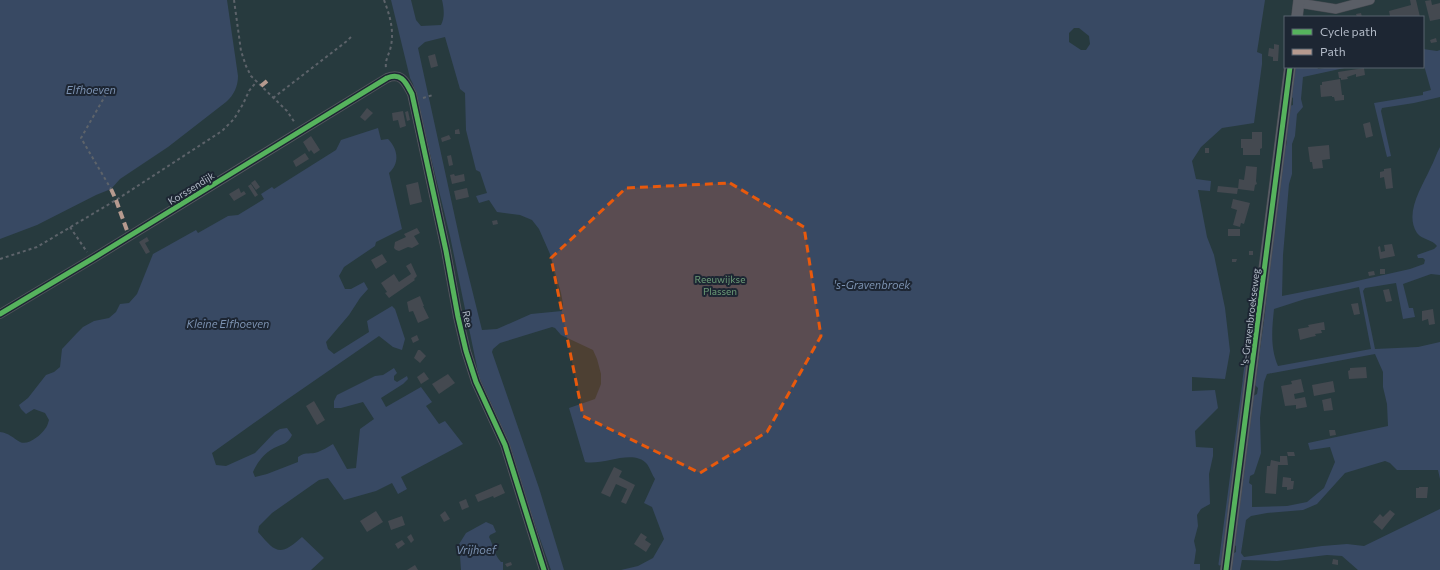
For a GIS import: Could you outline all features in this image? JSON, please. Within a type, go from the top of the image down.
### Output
[{"type":"street","points":[[1297,16],[1299,1],[1336,9],[1370,0]]},
{"type":"street","name":"'s-Gravenbroekseweg","points":[[1226,570],[1290,68]]},
{"type":"street","name":"Korssendijk","points":[[0,314],[390,76]]},
{"type":"street","name":"Ree","points":[[390,76],[402,78],[412,94],[466,352],[476,382],[505,445],[544,570]]},
{"type":"path","points":[[234,0],[241,51],[251,76],[287,111],[300,131]]},
{"type":"path","points":[[384,0],[392,22],[390,50],[386,64],[386,69],[390,76]]},
{"type":"path","points":[[273,98],[353,35]]},
{"type":"path","points":[[0,258],[37,247],[116,200],[222,132],[234,119],[256,81]]},
{"type":"path","points":[[109,89],[81,138],[111,189]]},
{"type":"path","points":[[422,98],[433,95]]},
{"type":"path","points":[[70,227],[92,259]]},
{"type":"highlighted area","points":[[730,183],[804,227],[821,336],[767,432],[700,473],[583,416],[551,258],[626,188]]},
{"type":"green space","name":"Reeuwijkse Plassen","points":[[0,0],[1440,0],[1440,570],[0,570]]},
{"type":"water","name":"Elfhoeven","points":[[0,0],[227,0],[238,76],[236,87],[226,102],[168,147],[120,179],[111,189],[37,225],[0,239]]},
{"type":"water","name":"'s-Gravenbroek","points":[[391,0],[411,0],[416,20],[421,26],[441,25],[444,13],[442,0],[1265,0],[1257,52],[1262,54],[1262,64],[1254,123],[1222,128],[1201,147],[1192,161],[1196,179],[1211,181],[1210,191],[1198,190],[1207,237],[1214,255],[1225,308],[1230,351],[1225,379],[1192,377],[1192,391],[1215,390],[1218,408],[1195,431],[1196,447],[1213,448],[1213,456],[1209,474],[1210,504],[1201,509],[1197,515],[1198,526],[1194,541],[1196,550],[1194,564],[1200,564],[1200,570],[621,570],[638,566],[653,558],[664,539],[652,507],[644,503],[655,479],[647,464],[641,459],[626,457],[592,463],[585,462],[569,408],[595,399],[601,384],[601,374],[593,350],[561,335],[555,328],[552,327],[500,343],[493,349],[492,352],[539,488],[564,570],[551,570],[504,432],[479,377],[450,236],[413,84],[410,78]],"holes":[[[1074,28],[1079,28],[1089,36],[1090,44],[1086,50],[1081,50],[1069,42],[1069,33]],[[445,37],[460,89],[465,93],[466,130],[476,170],[480,172],[487,193],[476,196],[479,203],[489,200],[497,212],[520,215],[532,220],[539,229],[550,254],[561,293],[563,304],[562,311],[531,314],[497,329],[482,330],[461,245],[418,48],[425,42]]]},
{"type":"water","points":[[1424,49],[1440,50],[1440,97],[1382,108],[1381,111],[1391,156],[1387,157],[1374,103],[1423,95],[1423,92],[1431,90],[1424,66]]},
{"type":"water","points":[[1295,68],[1344,68],[1303,77],[1301,99],[1303,107],[1297,114],[1295,136],[1292,144],[1292,174],[1289,184],[1283,255],[1282,296],[1348,283],[1410,269],[1424,264],[1425,260],[1423,258],[1418,258],[1417,255],[1434,249],[1437,246],[1417,233],[1413,225],[1413,209],[1419,192],[1440,147],[1440,275],[1431,274],[1403,284],[1409,308],[1413,308],[1415,317],[1403,319],[1396,283],[1365,288],[1363,291],[1375,349],[1418,347],[1440,342],[1440,479],[1438,470],[1397,470],[1390,463],[1385,461],[1345,473],[1317,504],[1303,510],[1251,516],[1246,520],[1241,553],[1244,557],[1322,546],[1347,544],[1364,546],[1440,509],[1440,570],[1358,570],[1342,556],[1327,555],[1277,561],[1242,560],[1240,570],[1230,570],[1232,554],[1236,552],[1236,546],[1233,544],[1241,483],[1243,481],[1253,396],[1257,394],[1258,388],[1255,385],[1265,313],[1277,190],[1284,148],[1287,141],[1289,106],[1293,105],[1293,98],[1290,96]],"holes":[[[1359,287],[1371,349],[1278,366],[1275,359],[1272,331],[1274,309],[1305,299]],[[1375,354],[1383,372],[1383,387],[1387,404],[1388,426],[1308,443],[1310,450],[1330,447],[1335,462],[1324,488],[1307,502],[1287,506],[1252,507],[1252,485],[1249,483],[1250,476],[1254,474],[1261,453],[1260,418],[1264,382],[1267,374]]]},
{"type":"water","name":"Kleine Elfhoeven","points":[[378,128],[381,140],[388,139],[396,152],[395,165],[389,173],[402,229],[376,242],[375,246],[344,267],[339,276],[345,289],[351,289],[364,282],[368,289],[349,315],[326,342],[328,349],[334,354],[369,332],[367,321],[392,306],[395,309],[405,339],[402,350],[393,347],[379,336],[212,453],[216,465],[226,466],[255,453],[275,432],[280,429],[287,428],[292,435],[287,442],[270,450],[264,455],[253,472],[255,477],[298,462],[298,457],[301,455],[318,452],[333,444],[347,469],[356,468],[360,429],[374,419],[363,402],[341,408],[334,408],[334,401],[337,395],[375,376],[383,375],[394,368],[397,373],[394,376],[394,380],[397,382],[407,376],[408,379],[403,384],[381,398],[386,407],[421,387],[432,402],[426,406],[439,424],[445,421],[463,444],[401,477],[407,489],[398,494],[392,483],[376,491],[344,500],[328,478],[319,480],[272,513],[259,526],[258,532],[269,544],[278,550],[288,548],[302,537],[324,558],[311,570],[0,570],[0,432],[23,443],[34,439],[46,428],[49,420],[45,413],[34,409],[26,414],[19,405],[28,398],[46,375],[54,372],[60,367],[62,349],[83,327],[94,321],[109,318],[116,312],[120,304],[129,303],[137,294],[153,254],[196,230],[198,233],[228,216],[238,215],[264,199],[261,194],[272,187],[274,189],[336,150],[341,140]]},
{"type":"water","name":"Vrijhoef","points":[[486,522],[493,525],[496,532],[489,537],[496,556],[501,562],[503,562],[503,570],[461,570],[460,556],[456,549],[466,533]]},
{"type":"building","points":[[1410,0],[1416,0],[1420,16],[1390,16],[1389,11],[1411,5]]},
{"type":"building","points":[[1431,0],[1432,5],[1440,3],[1440,19],[1430,21],[1425,1]]},
{"type":"building","points":[[1361,13],[1362,16],[1357,16],[1356,14]]},
{"type":"building","points":[[1436,38],[1437,42],[1431,43],[1430,40]]},
{"type":"building","points":[[1274,44],[1279,45],[1278,61],[1273,61],[1273,57],[1268,56],[1269,48],[1274,49]]},
{"type":"building","points":[[435,54],[438,66],[431,68],[428,56]]},
{"type":"building","points":[[1364,68],[1365,75],[1356,77],[1356,74],[1347,77],[1348,79],[1341,80],[1341,78],[1339,78],[1338,72]]},
{"type":"building","points":[[1340,79],[1344,100],[1335,101],[1334,97],[1332,96],[1321,97],[1320,85],[1322,85],[1322,82]]},
{"type":"building","points":[[367,108],[373,113],[365,121],[360,117]]},
{"type":"building","points":[[403,111],[406,126],[400,128],[398,120],[393,121],[392,113]]},
{"type":"building","points":[[408,111],[410,120],[407,121],[405,112]]},
{"type":"building","points":[[1370,122],[1373,136],[1366,138],[1363,124]]},
{"type":"building","points":[[459,129],[460,134],[455,134],[455,130]]},
{"type":"building","points":[[1252,132],[1262,132],[1262,148],[1260,149],[1260,155],[1243,155],[1241,139],[1252,139]]},
{"type":"building","points":[[449,135],[451,139],[442,142],[441,138]]},
{"type":"building","points":[[311,136],[320,150],[314,154],[311,150],[309,152],[303,142]]},
{"type":"building","points":[[1329,145],[1330,159],[1322,160],[1323,168],[1313,169],[1312,162],[1310,162],[1308,147]]},
{"type":"building","points":[[1205,148],[1209,148],[1209,153],[1205,153]]},
{"type":"building","points":[[305,153],[309,159],[296,167],[293,161]]},
{"type":"building","points":[[451,155],[453,165],[449,166],[447,156]]},
{"type":"building","points":[[1246,166],[1257,167],[1257,184],[1255,185],[1254,191],[1238,189],[1239,179],[1244,180]]},
{"type":"building","points":[[1391,168],[1393,188],[1386,189],[1384,177],[1380,178],[1380,172],[1384,171],[1384,169]]},
{"type":"building","points":[[454,174],[455,176],[464,174],[465,181],[452,184],[450,175]]},
{"type":"building","points":[[255,180],[260,187],[256,190],[251,183]]},
{"type":"building","points":[[418,182],[422,202],[410,205],[406,185]]},
{"type":"building","points":[[251,184],[258,195],[255,197],[248,186]]},
{"type":"building","points":[[1218,186],[1238,188],[1237,194],[1217,192]]},
{"type":"building","points":[[239,188],[241,193],[244,191],[246,194],[234,201],[229,194]]},
{"type":"building","points":[[467,188],[469,197],[456,200],[454,191]]},
{"type":"building","points":[[1233,199],[1250,203],[1244,224],[1241,223],[1240,227],[1233,225],[1237,210],[1231,208]]},
{"type":"building","points":[[497,220],[498,224],[493,225],[492,221]]},
{"type":"building","points":[[417,228],[420,233],[414,236],[419,244],[412,248],[408,247],[399,251],[394,248],[395,242],[406,237],[404,234]]},
{"type":"building","points":[[1228,229],[1240,229],[1240,236],[1228,236]]},
{"type":"building","points":[[147,237],[149,241],[145,243],[150,252],[146,254],[139,242]]},
{"type":"building","points":[[1392,244],[1395,256],[1380,259],[1378,247],[1380,246],[1381,252],[1385,251],[1384,245]]},
{"type":"building","points":[[1249,251],[1253,251],[1253,255],[1249,255]]},
{"type":"building","points":[[382,254],[387,262],[376,269],[371,260]]},
{"type":"building","points":[[1232,259],[1237,259],[1236,262],[1232,262]]},
{"type":"building","points":[[411,263],[417,276],[414,279],[415,280],[389,298],[381,283],[394,274],[399,282],[411,274],[406,266]]},
{"type":"building","points":[[1380,269],[1385,269],[1385,274],[1380,274]]},
{"type":"building","points":[[1374,271],[1375,275],[1369,276],[1368,272]]},
{"type":"building","points":[[1389,289],[1392,301],[1386,302],[1383,290]]},
{"type":"building","points":[[420,296],[429,318],[418,323],[413,311],[409,312],[407,302]]},
{"type":"building","points":[[1358,303],[1360,314],[1354,315],[1351,304]]},
{"type":"building","points":[[1433,309],[1435,324],[1429,325],[1428,319],[1422,321],[1422,311]]},
{"type":"building","points":[[1324,322],[1325,330],[1321,330],[1322,333],[1300,340],[1298,329],[1309,327],[1308,325]]},
{"type":"building","points":[[417,335],[419,340],[413,343],[411,338]]},
{"type":"building","points":[[418,350],[426,356],[420,363],[414,358]]},
{"type":"building","points":[[1366,367],[1367,378],[1349,379],[1348,371],[1350,368]]},
{"type":"building","points":[[424,372],[429,379],[421,384],[417,377]]},
{"type":"building","points":[[448,374],[455,383],[439,394],[432,384]]},
{"type":"building","points":[[1301,379],[1304,392],[1294,394],[1295,399],[1305,397],[1307,407],[1296,409],[1296,405],[1285,406],[1281,386],[1292,384],[1291,381]]},
{"type":"building","points":[[1333,381],[1335,392],[1314,396],[1312,385]]},
{"type":"building","points":[[1331,398],[1333,410],[1324,411],[1322,400]]},
{"type":"building","points":[[314,401],[325,420],[317,425],[306,406]]},
{"type":"building","points":[[1329,430],[1335,430],[1336,435],[1330,436]]},
{"type":"building","points":[[1287,452],[1294,452],[1295,456],[1288,456]]},
{"type":"building","points":[[1280,456],[1287,456],[1288,465],[1278,465],[1276,494],[1265,493],[1267,466],[1270,466],[1271,460],[1280,462]]},
{"type":"building","points":[[614,467],[622,471],[619,477],[635,485],[626,504],[621,502],[627,489],[616,484],[610,497],[601,493]]},
{"type":"building","points":[[1283,477],[1291,478],[1291,481],[1294,481],[1293,489],[1287,490],[1287,487],[1282,487]]},
{"type":"building","points":[[501,484],[505,493],[494,498],[493,496],[478,502],[475,495]]},
{"type":"building","points":[[1428,487],[1427,498],[1416,498],[1416,488]]},
{"type":"building","points":[[466,499],[469,507],[462,510],[459,502]]},
{"type":"building","points":[[1390,510],[1395,514],[1382,530],[1373,522],[1380,514],[1383,517]]},
{"type":"building","points":[[376,511],[383,522],[367,532],[360,521]]},
{"type":"building","points":[[445,511],[450,519],[444,522],[440,515]]},
{"type":"building","points":[[402,516],[405,525],[391,530],[388,521]]},
{"type":"building","points":[[641,533],[647,537],[645,540],[651,544],[646,552],[634,544]]},
{"type":"building","points":[[411,534],[414,540],[411,543],[407,537]]},
{"type":"building","points":[[402,540],[405,544],[398,549],[395,544]]},
{"type":"building","points":[[1333,559],[1338,560],[1338,565],[1332,564]]},
{"type":"building","points":[[511,562],[512,565],[507,567],[505,564]]},
{"type":"building","points":[[415,565],[418,570],[407,570]]},
{"type":"waterway","points":[[1254,307],[1258,272]]},
{"type":"waterway","points":[[1244,380],[1249,344]]},
{"type":"waterway","points":[[1220,564],[1244,382]]},
{"type":"marked path","points":[[261,86],[267,81]]},
{"type":"marked path","points":[[111,189],[129,236]]},
{"type":"cycle path","points":[[1226,570],[1290,68]]},
{"type":"cycle path","points":[[0,314],[387,78],[396,76],[403,80],[412,94],[466,351],[476,382],[505,445],[544,570]]}]
